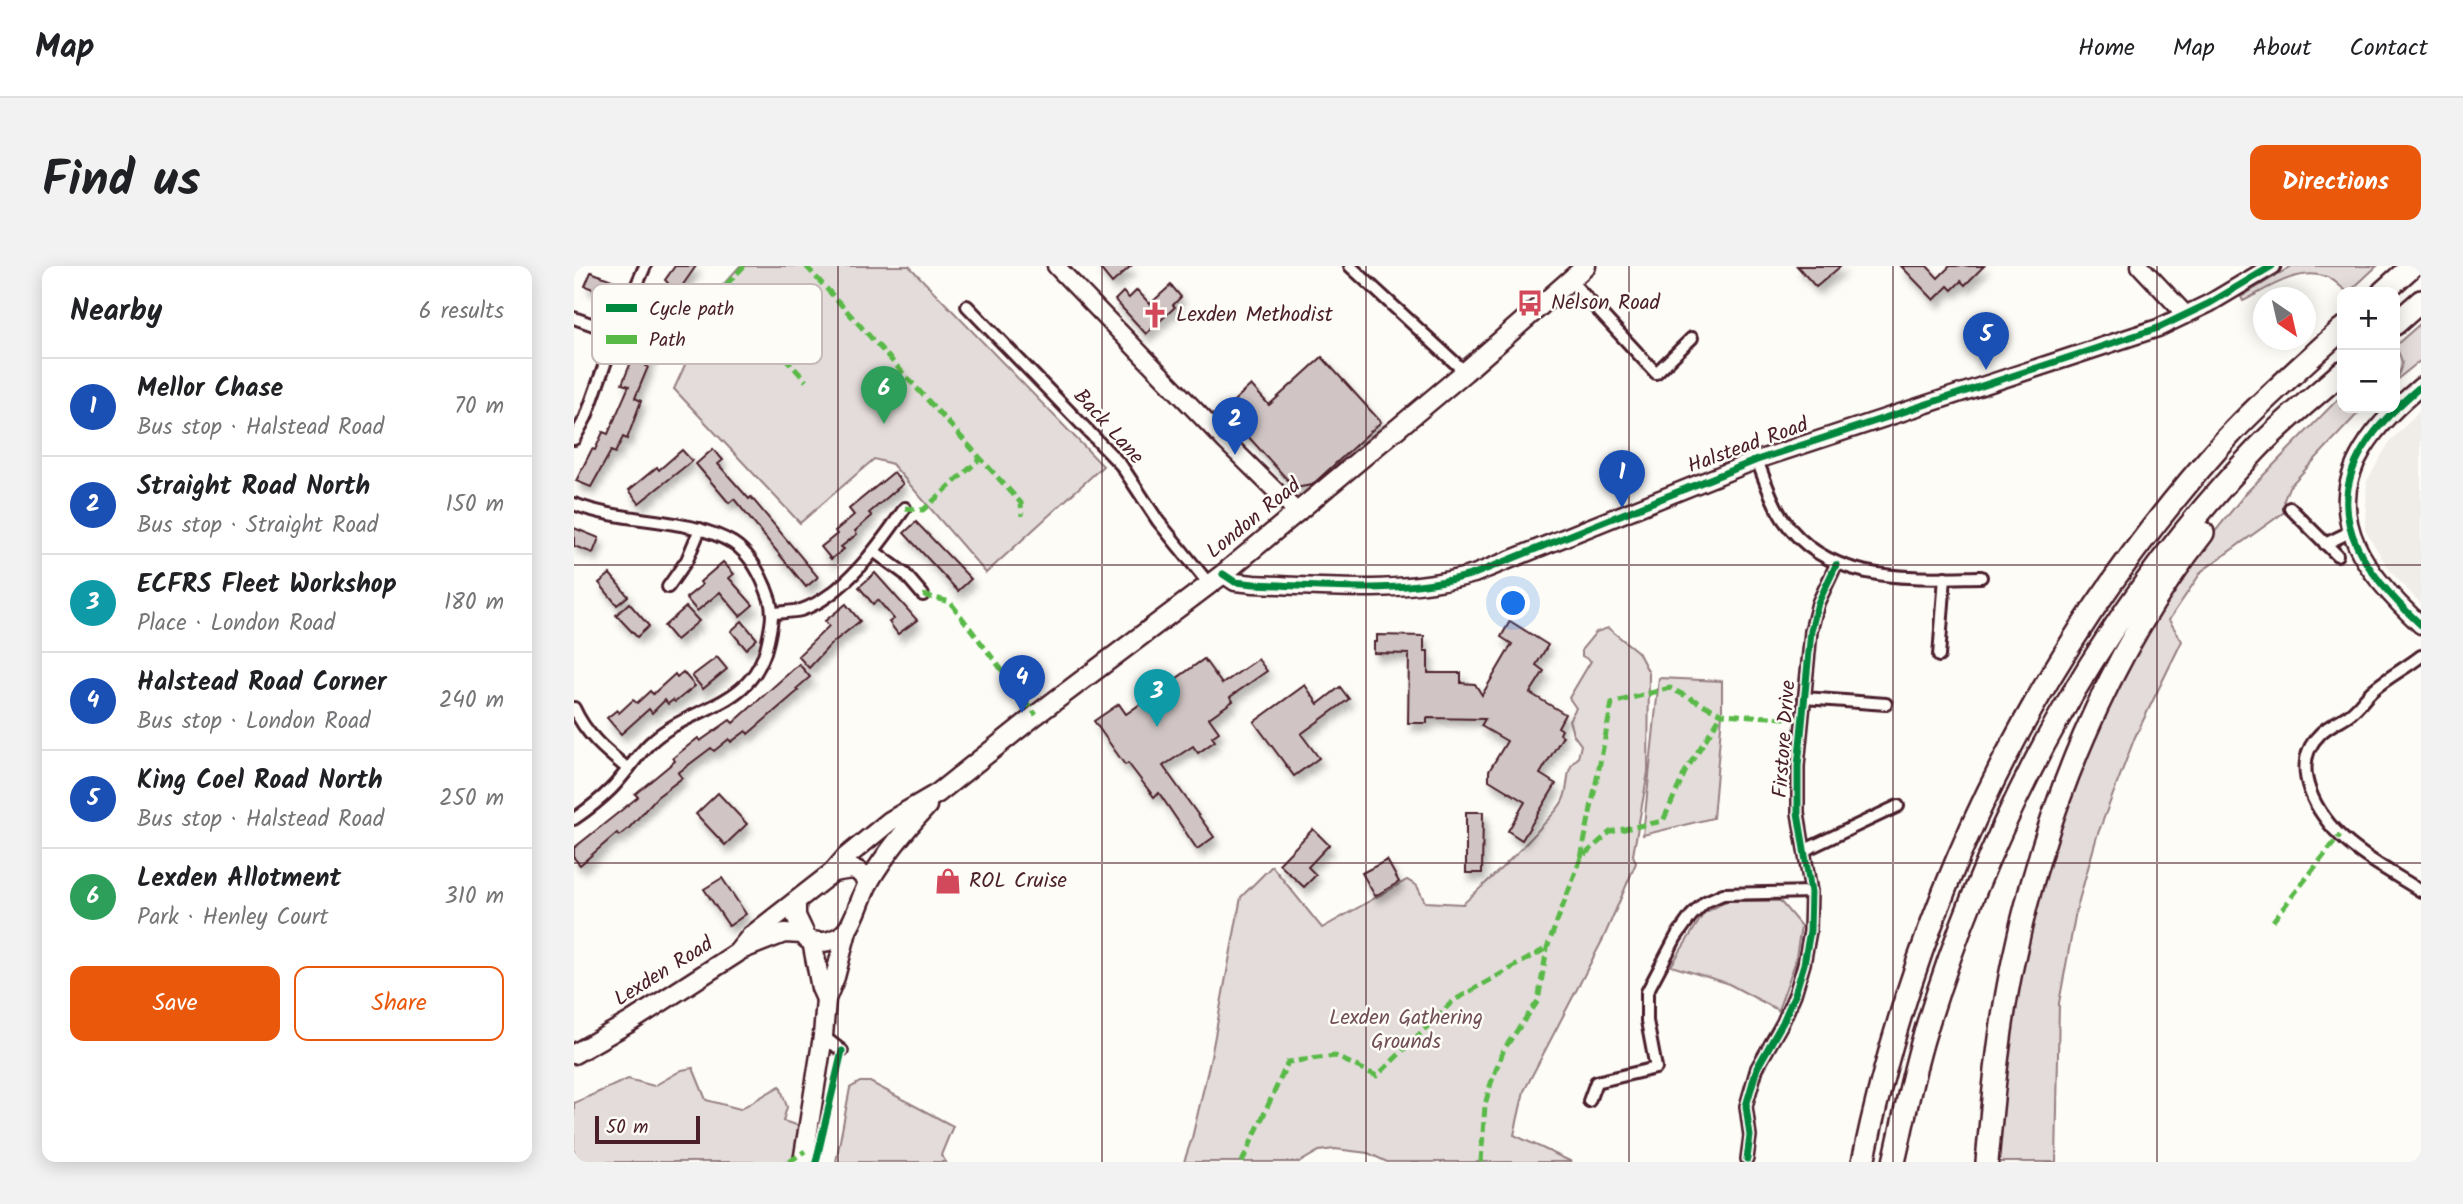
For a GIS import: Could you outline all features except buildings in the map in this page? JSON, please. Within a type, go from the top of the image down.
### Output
[{"type":"highway","points":[[2389,287],[2412,266]]},
{"type":"highway","points":[[2400,320],[2421,301]]},
{"type":"highway","points":[[1863,1162],[1899,1021],[1932,919],[1984,797],[2049,677],[2097,602],[2183,490],[2267,397],[2337,334]]},
{"type":"highway","points":[[1894,1162],[1924,1036],[1956,936],[2008,814],[2078,685],[2111,633],[2208,504],[2257,448],[2337,376]]},
{"type":"highway","points":[[1987,1162],[2012,963],[2046,838],[2084,737],[2133,639],[2162,589],[2302,408]]},
{"type":"main road","name":"London Road","points":[[832,872],[890,821],[939,793],[1036,715],[1216,579],[1465,372],[1586,266]]},
{"type":"main road","name":"London Road","points":[[869,882],[902,834],[939,793]]},
{"type":"main road","points":[[803,1162],[823,1036],[826,999],[835,977],[847,930],[869,882],[852,869],[832,872],[796,902],[796,916],[808,938],[826,999]]},
{"type":"main road","name":"Lexden Road","points":[[742,949],[751,936],[796,902]]},
{"type":"main road","points":[[808,938],[832,940],[847,930]]},
{"type":"main road","name":"Lexden Road","points":[[574,1054],[705,975],[742,949],[784,933],[808,938]]},
{"type":"street","points":[[637,284],[645,266]]},
{"type":"street","points":[[1056,266],[1298,513]]},
{"type":"street","points":[[1350,266],[1465,372]]},
{"type":"street","points":[[2140,266],[2186,315]]},
{"type":"street","name":"Halstead Road","points":[[1216,579],[1254,584],[1412,587],[1442,583],[1474,574],[1757,460],[2158,328],[2221,297],[2272,266]]},
{"type":"street","points":[[1570,280],[1656,373],[1692,338]]},
{"type":"street","name":"Back Lane","points":[[967,306],[1121,464],[1158,521],[1216,579]]},
{"type":"street","points":[[574,318],[592,324]]},
{"type":"street","points":[[574,439],[586,418],[605,364]]},
{"type":"street","points":[[2421,386],[2377,429],[2363,449],[2354,466],[2348,494],[2350,532],[2358,551],[2371,572],[2398,604],[2421,625]]},
{"type":"street","points":[[1757,460],[1772,500],[1783,519],[1813,552],[1836,565],[1906,578],[1981,577]]},
{"type":"street","points":[[574,504],[607,515],[700,529],[734,544],[759,572],[774,613],[765,656],[747,686],[726,701],[649,743],[611,789],[574,819]]},
{"type":"street","points":[[774,613],[800,610],[836,589],[875,552],[905,508]]},
{"type":"street","points":[[2290,508],[2337,555]]},
{"type":"street","points":[[668,587],[687,560],[700,529]]},
{"type":"street","points":[[2325,544],[2350,532]]},
{"type":"street","points":[[875,552],[905,574],[923,595]]},
{"type":"street","name":"Firstore Drive","points":[[1747,1159],[1750,1136],[1746,1106],[1757,1068],[1783,1022],[1804,964],[1810,931],[1811,892],[1798,813],[1797,790],[1811,631],[1818,603],[1836,565]]},
{"type":"street","points":[[1938,656],[1945,577]]},
{"type":"street","points":[[2421,656],[2372,691],[2350,714],[2320,733],[2307,754],[2305,769],[2308,789],[2331,825],[2345,840],[2421,891]]},
{"type":"street","points":[[1804,698],[1886,704]]},
{"type":"street","points":[[574,708],[589,734],[601,748],[628,769]]},
{"type":"street","points":[[1805,850],[1898,806]]},
{"type":"street","points":[[1589,1101],[1596,1082],[1656,1068],[1647,1021],[1647,992],[1676,937],[1705,902],[1723,894],[1811,892]]},
{"type":"street","points":[[823,1036],[842,1051]]},
{"type":"shaded area","points":[[2421,410],[2421,604],[2390,571],[2365,530],[2367,481],[2390,441]]},
{"type":"green space","points":[[740,266],[909,266],[1103,466],[986,573],[892,464],[874,459],[800,523],[674,389],[685,364],[822,364],[822,284],[724,284]]},
{"type":"green space","points":[[2292,266],[2377,266],[2354,287],[2341,287],[2327,277],[2305,274],[2269,287],[2257,287]]},
{"type":"green space","points":[[2253,290],[2253,296],[2243,301],[2241,297]]},
{"type":"green space","points":[[2421,323],[2421,360],[2400,377],[2402,364],[2400,342]]},
{"type":"green space","points":[[2337,400],[2337,413],[2358,413],[2289,487],[2284,500],[2287,510],[2202,571],[2169,620],[2182,641],[2135,737],[2097,836],[2076,911],[2059,1003],[2056,1162],[1991,1162],[2032,894],[2113,685],[2205,544],[2246,493]]},
{"type":"green space","name":"Lexden Gathering Grounds","points":[[1608,628],[1638,652],[1649,673],[1648,772],[1633,855],[1636,863],[1604,937],[1524,1091],[1514,1135],[1572,1162],[1387,1162],[1368,1153],[1335,1149],[1319,1151],[1300,1162],[1184,1162],[1211,1057],[1241,897],[1272,866],[1322,928],[1407,880],[1417,886],[1425,902],[1463,904],[1503,867],[1562,802],[1570,767],[1578,758],[1581,745],[1573,734],[1569,720],[1576,708],[1569,698],[1591,661],[1582,656],[1582,649],[1596,632]]},
{"type":"green space","points":[[1659,678],[1722,681],[1722,714],[1713,818],[1643,835]]},
{"type":"green space","points":[[1727,901],[1780,901],[1801,926],[1795,963],[1778,1010],[1727,983],[1671,966],[1704,913]]},
{"type":"green space","points":[[693,1068],[706,1100],[740,1109],[780,1086],[787,1107],[783,1121],[800,1126],[792,1162],[574,1162],[574,1103],[628,1079],[654,1086],[682,1070]]},
{"type":"green space","points":[[860,1082],[870,1082],[953,1126],[941,1155],[946,1162],[836,1162],[850,1088]]},
{"type":"marked path","points":[[727,284],[744,266]]},
{"type":"marked path","points":[[806,266],[1021,503],[1022,516]]},
{"type":"marked path","points":[[791,364],[806,381]]},
{"type":"marked path","points":[[905,508],[923,510],[980,459]]},
{"type":"marked path","points":[[923,595],[950,602],[1036,715]]},
{"type":"marked path","points":[[1581,858],[1612,703],[1670,688],[1722,714],[1801,719]]},
{"type":"marked path","points":[[1481,1162],[1485,1105],[1491,1083],[1504,1049],[1538,1001],[1547,948],[1581,858],[1610,832],[1663,821],[1686,770],[1722,714]]},
{"type":"marked path","points":[[2273,921],[2340,835]]},
{"type":"marked path","points":[[1242,1162],[1288,1062],[1335,1056],[1377,1076],[1453,1001],[1547,948]]},
{"type":"marked path","points":[[789,1162],[805,1151]]},
{"type":"cycle path","points":[[1223,574],[1235,582],[1337,588],[1420,585],[1474,574],[1757,460],[2158,328],[2210,303],[2272,266]]},
{"type":"cycle path","points":[[2421,386],[2375,431],[2363,449],[2351,475],[2347,499],[2349,523],[2357,546],[2369,567],[2384,588],[2421,625]]},
{"type":"cycle path","points":[[1747,1159],[1750,1136],[1746,1106],[1757,1068],[1783,1022],[1795,994],[1810,931],[1811,892],[1798,813],[1798,766],[1811,631],[1818,603],[1836,565]]},
{"type":"cycle path","points":[[816,1162],[842,1051]]},
{"type":"place","name":"Nelson Road","points":[[1530,303]]},
{"type":"place","name":"Lexden Methodist","points":[[1155,315]]},
{"type":"place","name":"King Coel Road North","points":[[1986,370]]},
{"type":"place","name":"Lexden Allotment","points":[[884,424]]},
{"type":"place","name":"Straight Road North","points":[[1235,455]]},
{"type":"place","name":"Mellor Chase","points":[[1622,508]]},
{"type":"place","name":"Halstead Road Corner","points":[[1022,713]]},
{"type":"place","name":"ECFRS Fleet Workshop","points":[[1157,727]]},
{"type":"place","name":"ROL Cruise","points":[[948,881]]}]
